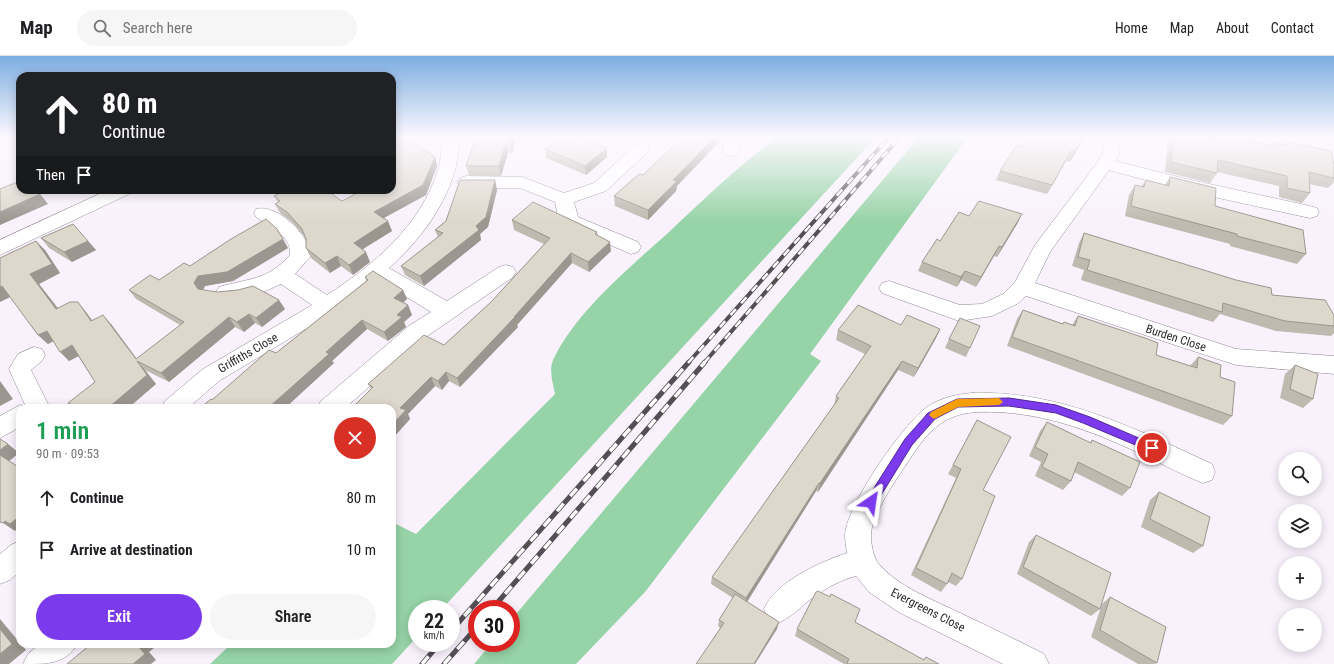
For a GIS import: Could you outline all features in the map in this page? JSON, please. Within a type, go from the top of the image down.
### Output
[{"type":"street","name":"Griffiths Close","points":[[178,404],[216,371],[288,330],[377,270],[421,222],[431,207],[443,182],[449,165]]},
{"type":"street","points":[[443,182],[522,183],[564,199],[600,187],[623,165]]},
{"type":"street","points":[[889,288],[959,313],[986,311],[1010,299],[1023,287],[1042,250],[1104,165]]},
{"type":"street","points":[[1111,165],[1240,197],[1310,212]]},
{"type":"street","points":[[0,248],[115,194]]},
{"type":"street","points":[[564,199],[567,217],[571,221],[631,247]]},
{"type":"street","points":[[212,292],[235,291],[256,286],[283,275],[300,257],[300,245],[295,237],[263,214]]},
{"type":"street","points":[[377,270],[447,311]]},
{"type":"street","points":[[334,404],[418,331],[506,272]]},
{"type":"street","points":[[283,275],[327,305]]},
{"type":"street","name":"Burden Close","points":[[1023,287],[1173,338],[1236,357],[1334,365]]},
{"type":"street","points":[[30,404],[20,369],[26,360],[34,355]]},
{"type":"street","name":"Evergreens Close","points":[[1034,664],[888,590],[872,576],[863,562],[858,544],[858,534],[864,514],[908,442],[932,416],[957,403],[977,402],[1034,405],[1056,409],[1126,436],[1203,472]]},
{"type":"street","points":[[0,428],[16,417]]},
{"type":"street","points":[[778,609],[803,586],[826,573],[848,564],[863,562]]},
{"type":"street","points":[[38,664],[58,648]]},
{"type":"green space","points":[[743,165],[850,165],[450,600],[408,600],[408,647],[392,664],[210,664],[227,648],[396,648],[396,524],[416,534],[555,394],[551,367],[552,362],[564,340],[576,323],[605,291]]},
{"type":"green space","points":[[895,165],[947,165],[810,354],[821,361],[645,592],[576,664],[474,664],[484,652],[520,652],[520,609]]},
{"type":"building","points":[[396,165],[431,165],[423,185],[374,212],[388,221],[354,243],[366,252],[349,265],[337,256],[325,263],[306,248],[306,239],[302,229],[287,212],[275,204],[280,201],[274,196],[278,194],[332,194],[342,201],[355,194],[396,194]]},
{"type":"building","points":[[466,165],[499,165],[499,166]]},
{"type":"building","points":[[653,165],[687,165],[673,180],[677,181],[648,210],[614,196],[639,174],[643,175]]},
{"type":"building","points":[[1004,165],[1063,165],[1052,185],[1000,171]]},
{"type":"building","points":[[1185,165],[1218,165],[1217,173]]},
{"type":"building","points":[[1241,165],[1334,165],[1334,178],[1309,172],[1310,193],[1287,188],[1287,176]]},
{"type":"building","points":[[1170,177],[1216,188],[1215,206],[1303,230],[1306,254],[1131,206],[1135,185],[1144,187],[1146,180],[1169,186]]},
{"type":"building","points":[[460,180],[495,180],[486,217],[476,226],[479,230],[420,276],[401,266],[443,233],[435,230],[446,221]]},
{"type":"building","points":[[16,183],[16,194],[40,194],[0,212],[0,189]]},
{"type":"building","points":[[979,201],[1022,214],[1002,247],[999,246],[981,277],[965,271],[961,277],[922,262],[937,239],[940,241],[959,212],[969,216]]},
{"type":"building","points":[[533,202],[597,232],[595,234],[610,242],[588,262],[571,253],[515,317],[457,378],[446,372],[438,381],[431,377],[400,408],[406,410],[396,421],[396,404],[356,404],[373,387],[368,384],[424,335],[444,345],[491,302],[550,238],[512,220]]},
{"type":"building","points":[[266,219],[277,229],[283,239],[227,272],[198,276],[194,283],[198,289],[217,292],[238,290],[253,286],[279,300],[256,318],[249,314],[237,322],[229,317],[161,373],[137,361],[147,375],[113,404],[68,403],[95,382],[72,345],[60,352],[47,331],[38,335],[2,286],[0,287],[0,258],[36,241],[52,264],[30,274],[56,309],[70,302],[78,302],[91,321],[103,315],[136,359],[184,322],[129,290],[150,275],[159,280],[184,263],[190,266],[231,239]]},
{"type":"building","points":[[73,224],[88,241],[64,252],[41,238]]},
{"type":"building","points":[[1084,233],[1236,280],[1271,288],[1272,295],[1325,300],[1334,315],[1334,326],[1285,321],[1223,303],[1222,312],[1087,270],[1090,260],[1078,257]]},
{"type":"building","points":[[373,271],[403,290],[394,298],[408,305],[397,315],[402,317],[384,332],[362,320],[326,352],[329,354],[273,404],[205,404],[211,399],[212,400],[269,350],[276,353],[368,280],[365,277]]},
{"type":"building","points":[[858,305],[901,325],[907,315],[940,329],[918,368],[902,361],[819,483],[746,598],[712,577],[839,398],[836,396],[871,346],[838,330]]},
{"type":"building","points":[[1023,310],[1063,324],[1064,322],[1075,326],[1078,316],[1148,339],[1158,343],[1156,355],[1197,368],[1198,357],[1221,365],[1220,377],[1235,382],[1232,416],[1012,337]]},
{"type":"building","points":[[960,318],[980,326],[970,348],[949,339]]},
{"type":"building","points":[[1295,365],[1318,374],[1313,399],[1290,389]]},
{"type":"building","points":[[977,420],[1011,437],[983,490],[995,496],[962,579],[952,573],[947,584],[916,568],[961,469],[953,465]]},
{"type":"building","points":[[1047,422],[1091,443],[1092,440],[1140,462],[1130,488],[1078,462],[1071,481],[1042,467],[1048,454],[1035,447]]},
{"type":"building","points":[[0,439],[8,444],[0,450]]},
{"type":"building","points":[[0,455],[16,465],[16,519],[10,524],[5,521],[3,523],[0,522]]},
{"type":"building","points":[[1159,492],[1210,517],[1203,546],[1150,519]]},
{"type":"building","points":[[1036,535],[1111,573],[1100,609],[1023,567]]},
{"type":"building","points":[[818,591],[830,597],[831,594],[860,609],[855,622],[924,660],[926,657],[939,664],[848,664],[849,659],[797,629],[816,592]]},
{"type":"building","points":[[735,594],[779,622],[754,664],[696,664],[724,623],[719,620]]},
{"type":"building","points":[[1110,597],[1166,627],[1157,663],[1100,630]]},
{"type":"building","points":[[0,629],[12,644],[0,654]]},
{"type":"building","points":[[86,648],[140,648],[145,654],[133,664],[67,664]]},
{"type":"railway","points":[[688,363],[864,165]]},
{"type":"railway","points":[[704,363],[875,165]]},
{"type":"railway","points":[[460,621],[689,362]]},
{"type":"railway","points":[[500,600],[705,362]]},
{"type":"railway","points":[[444,664],[468,637]]},
{"type":"railway","points":[[422,664],[432,652]]},
{"type":"slow traffic","points":[[934,415],[957,403],[999,402]]},
{"type":"route","points":[[871,502],[908,442],[921,427],[932,416],[957,403],[1009,402],[1056,409],[1087,420],[1152,448]]}]
